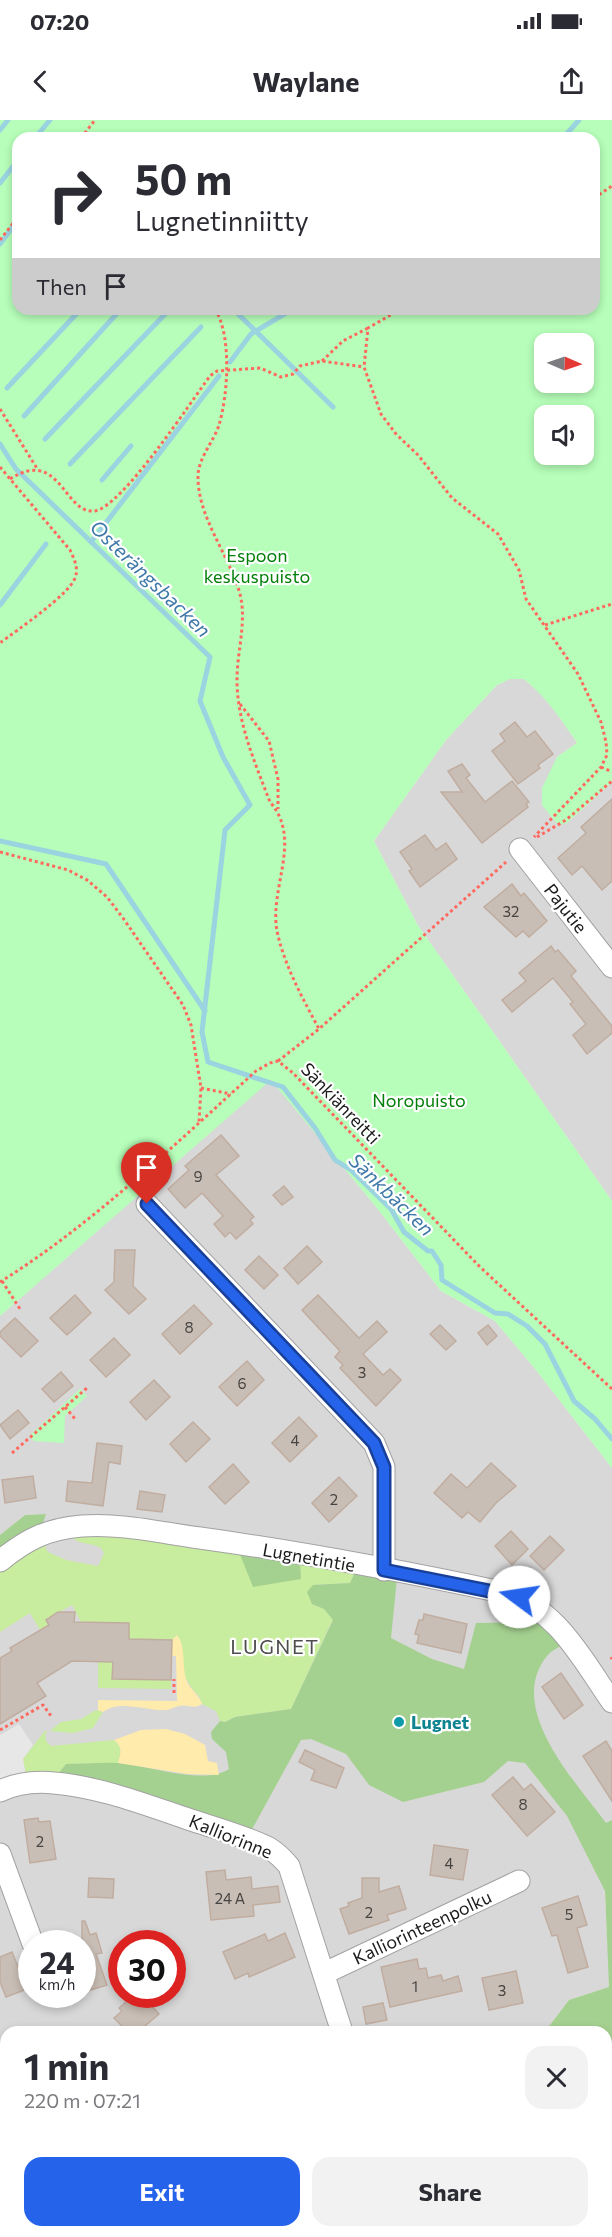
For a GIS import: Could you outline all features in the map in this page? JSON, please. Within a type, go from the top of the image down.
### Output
[{"type":"street","name":"Pajutie","points":[[520,849],[612,967]]},
{"type":"street","points":[[147,1204],[374,1443],[384,1467],[384,1570]]},
{"type":"street","name":"Lugnetintie","points":[[0,1561],[22,1542],[36,1536],[84,1526],[119,1527],[224,1542],[501,1592],[537,1607],[565,1634],[612,1702]]},
{"type":"street","name":"Kalliorinne","points":[[0,1791],[15,1784],[29,1783],[80,1786],[115,1794],[268,1848],[280,1856],[289,1866],[340,2026]]},
{"type":"street","points":[[0,1854],[28,1930]]},
{"type":"street","name":"Kalliorinteenpolku","points":[[325,1973],[519,1881]]},
{"type":"path","points":[[86,132],[95,120]]},
{"type":"path","points":[[0,240],[12,225]]},
{"type":"path","points":[[219,315],[227,372],[219,426],[206,450],[198,473],[201,500],[224,556],[233,571],[240,596],[243,620],[238,645],[237,681],[240,716],[270,802],[278,811]]},
{"type":"path","points":[[322,360],[343,341],[390,315]]},
{"type":"path","points":[[368,328],[364,367],[381,414],[452,498],[498,534],[519,570],[526,599],[578,674],[601,722],[607,755],[601,767],[532,840],[566,820],[612,781]]},
{"type":"path","points":[[10,478],[22,471],[44,471],[84,510],[94,511],[102,508],[138,474],[210,375],[217,371],[260,368],[281,377],[293,374],[300,366],[322,360],[364,367]]},
{"type":"path","points":[[0,409],[38,470]]},
{"type":"path","points":[[0,467],[70,550],[76,565],[75,578],[64,594],[0,643]]},
{"type":"path","points":[[545,625],[612,604]]},
{"type":"path","points":[[239,702],[269,741],[278,779],[278,811],[286,847],[275,906],[278,932],[298,990],[319,1029]]},
{"type":"path","points":[[601,767],[612,772]]},
{"type":"path","points":[[278,1061],[319,1029],[520,849]]},
{"type":"path","points":[[0,852],[68,870],[87,880],[107,897],[183,1005],[191,1025],[201,1088],[199,1122]]},
{"type":"path","name":"Sänkiänreitti","points":[[1,1281],[38,1258],[129,1184],[256,1071],[270,1062],[278,1061],[293,1073],[480,1267],[612,1389]]},
{"type":"path","points":[[201,1088],[231,1094]]},
{"type":"path","points":[[1,1281],[20,1309]]},
{"type":"path","points":[[12,1453],[88,1387]]},
{"type":"path","points":[[65,1407],[76,1420]]},
{"type":"path","points":[[174,1679],[174,1693]]},
{"type":"path","points":[[0,1730],[43,1705],[51,1716]]},
{"type":"shaded area","points":[[510,679],[524,679],[539,692],[551,704],[577,743],[557,757],[567,823],[612,782],[612,1201],[417,924],[374,841],[446,740],[497,685]]},
{"type":"shaded area","points":[[271,1079],[377,1208],[441,1291],[495,1321],[612,1468],[612,1820],[601,1827],[610,1987],[569,2000],[547,2026],[0,2026],[0,1552],[46,1514],[25,1515],[0,1535],[0,1316]]},
{"type":"shaded area","points":[[19,1724],[33,1745],[23,1759],[26,1776],[0,1784],[0,1735]]},
{"type":"green space","name":"Espoon keskuspuisto","points":[[0,120],[612,120],[612,782],[567,823],[558,825],[542,805],[542,788],[557,757],[577,743],[553,709],[532,686],[524,679],[510,679],[497,685],[446,740],[374,841],[417,924],[612,1201],[612,1468],[495,1321],[441,1291],[377,1208],[271,1080],[0,1316]]},
{"type":"green space","points":[[80,1389],[87,1396],[65,1416],[64,1443],[34,1441],[29,1436]]},
{"type":"green space","points":[[46,1514],[43,1523],[0,1552],[0,1535],[25,1515]]},
{"type":"green space","points":[[109,1532],[356,1570],[350,1583],[313,1585],[312,1604],[324,1609],[333,1619],[291,1709],[235,1717],[225,1722],[220,1721],[216,1711],[202,1704],[185,1677],[179,1637],[172,1640],[129,1639],[129,1623],[81,1622],[72,1605],[46,1620],[49,1625],[40,1630],[30,1613],[0,1632],[0,1572],[7,1563],[42,1541],[48,1552],[66,1560],[98,1566],[104,1553],[101,1548],[78,1541],[71,1536]]},
{"type":"green space","points":[[239,1552],[300,1561],[301,1579],[253,1587]]},
{"type":"green space","points":[[356,1570],[397,1578],[391,1638],[432,1659],[464,1669],[476,1623],[544,1622],[567,1643],[547,1656],[536,1676],[534,1698],[539,1721],[563,1766],[606,1823],[612,1820],[612,2026],[547,2026],[569,2000],[609,1987],[605,1891],[567,1816],[525,1763],[508,1761],[484,1782],[403,1802],[369,1785],[346,1754],[311,1739],[301,1740],[250,1833],[54,1779],[66,1764],[118,1763],[205,1776],[229,1769],[226,1752],[212,1739],[211,1732],[220,1721],[225,1722],[235,1717],[291,1709],[333,1620],[324,1609],[312,1604],[307,1592],[313,1585],[350,1583]]},
{"type":"green space","points":[[98,1662],[113,1662],[113,1679],[171,1680],[171,1689],[98,1688]]},
{"type":"green space","points":[[96,1710],[103,1712],[93,1728],[73,1733],[50,1731],[61,1722],[81,1719]]},
{"type":"green space","points":[[48,1731],[45,1735],[46,1741],[51,1746],[114,1740],[120,1750],[118,1763],[66,1764],[54,1779],[26,1776],[23,1759],[44,1732]]},
{"type":"sand","points":[[177,1635],[182,1645],[186,1679],[202,1704],[196,1707],[179,1706],[169,1710],[117,1706],[103,1712],[98,1710],[98,1700],[177,1701],[176,1656],[172,1656],[172,1640]]},
{"type":"sand","points":[[166,1729],[185,1734],[205,1745],[208,1761],[217,1763],[219,1775],[187,1774],[118,1763],[121,1750],[114,1740],[141,1730]]},
{"type":"building","points":[[515,722],[527,737],[535,731],[553,754],[538,765],[540,768],[518,784],[492,751],[505,741],[500,734]]},
{"type":"building","points":[[462,764],[470,775],[466,778],[485,802],[512,781],[529,802],[526,804],[528,807],[482,843],[441,792],[462,792],[448,771]]},
{"type":"building","points":[[612,799],[612,881],[602,890],[582,866],[572,875],[558,858],[586,833],[581,827]]},
{"type":"building","points":[[425,835],[436,850],[446,843],[457,859],[420,887],[409,871],[412,869],[400,852]]},
{"type":"building","points":[[512,884],[521,896],[524,893],[547,921],[529,937],[523,931],[516,937],[484,907]]},
{"type":"building","points":[[551,946],[555,952],[558,950],[576,971],[571,976],[612,1026],[612,1033],[587,1054],[573,1035],[586,1024],[570,1004],[573,1002],[553,978],[512,1012],[502,1000],[526,981],[519,973]]},
{"type":"building","points":[[221,1135],[239,1156],[216,1175],[254,1217],[250,1220],[253,1224],[236,1239],[230,1232],[225,1237],[214,1224],[223,1216],[202,1193],[185,1208],[168,1189],[189,1170],[185,1166]]},
{"type":"building","points":[[284,1186],[293,1197],[282,1205],[273,1195]]},
{"type":"building","points":[[307,1246],[322,1262],[298,1284],[284,1268]]},
{"type":"building","points":[[115,1250],[135,1250],[133,1286],[146,1299],[129,1314],[105,1290],[114,1282]]},
{"type":"building","points":[[259,1256],[278,1275],[264,1289],[245,1270]]},
{"type":"building","points":[[75,1295],[91,1313],[67,1335],[50,1318]]},
{"type":"building","points":[[318,1295],[359,1338],[377,1321],[387,1332],[363,1354],[383,1375],[390,1369],[401,1380],[376,1406],[340,1368],[343,1365],[335,1357],[340,1351],[302,1310]]},
{"type":"building","points":[[194,1305],[212,1324],[180,1354],[162,1334]]},
{"type":"building","points":[[15,1318],[38,1341],[21,1357],[0,1336],[0,1332]]},
{"type":"building","points":[[440,1325],[456,1341],[446,1350],[430,1334]]},
{"type":"building","points":[[488,1325],[497,1336],[487,1345],[478,1333]]},
{"type":"building","points":[[114,1338],[130,1355],[106,1377],[90,1360]]},
{"type":"building","points":[[247,1361],[264,1380],[237,1406],[219,1387]]},
{"type":"building","points":[[61,1372],[73,1386],[54,1402],[42,1389]]},
{"type":"building","points":[[154,1380],[170,1397],[146,1420],[130,1402]]},
{"type":"building","points":[[18,1410],[29,1423],[10,1439],[0,1425]]},
{"type":"building","points":[[299,1417],[317,1436],[290,1462],[272,1443]]},
{"type":"building","points":[[193,1422],[210,1439],[186,1462],[170,1444]]},
{"type":"building","points":[[97,1443],[122,1446],[120,1464],[109,1462],[103,1506],[66,1501],[68,1481],[92,1483]]},
{"type":"building","points":[[491,1463],[516,1486],[496,1503],[480,1522],[468,1512],[462,1518],[434,1493],[451,1474],[467,1488]]},
{"type":"building","points":[[233,1464],[249,1482],[225,1504],[209,1487]]},
{"type":"building","points":[[33,1476],[36,1498],[5,1503],[2,1480]]},
{"type":"building","points":[[339,1477],[357,1496],[329,1522],[312,1503]]},
{"type":"building","points":[[140,1491],[165,1495],[162,1512],[137,1509]]},
{"type":"building","points":[[511,1531],[528,1549],[512,1565],[495,1546]]},
{"type":"building","points":[[550,1536],[564,1550],[544,1570],[530,1556]]},
{"type":"building","points":[[58,1612],[75,1612],[74,1622],[129,1623],[129,1639],[172,1640],[171,1680],[112,1679],[113,1662],[72,1661],[37,1683],[46,1696],[0,1724],[0,1658],[12,1651],[10,1648],[49,1625],[46,1620]]},
{"type":"building","points":[[424,1614],[467,1624],[461,1653],[417,1643],[419,1635],[415,1634],[419,1620],[423,1620]]},
{"type":"building","points":[[561,1673],[583,1705],[564,1719],[542,1687]]},
{"type":"building","points":[[606,1741],[612,1751],[612,1801],[583,1756]]},
{"type":"building","points":[[305,1750],[344,1768],[336,1788],[311,1780],[315,1770],[299,1762]]},
{"type":"building","points":[[513,1777],[524,1790],[531,1784],[555,1812],[527,1836],[492,1795]]},
{"type":"building","points":[[38,1818],[39,1822],[50,1821],[56,1859],[30,1863],[24,1820]]},
{"type":"building","points":[[434,1845],[468,1850],[463,1880],[430,1875]]},
{"type":"building","points":[[225,1870],[226,1880],[251,1877],[252,1889],[278,1886],[280,1902],[253,1905],[254,1916],[211,1920],[206,1872]]},
{"type":"building","points":[[89,1878],[114,1879],[113,1898],[88,1897]]},
{"type":"building","points":[[362,1878],[379,1878],[379,1892],[399,1886],[406,1909],[387,1915],[389,1920],[349,1934],[340,1909],[362,1898]]},
{"type":"building","points":[[578,1896],[587,1925],[577,1928],[588,1967],[568,1973],[557,1935],[552,1936],[542,1908]]},
{"type":"building","points":[[82,1921],[85,1921],[88,1930],[82,1930]]},
{"type":"building","points":[[96,1933],[102,1953],[96,1954]]},
{"type":"building","points":[[285,1933],[295,1957],[249,1977],[248,1973],[235,1979],[223,1952],[265,1934],[268,1941]]},
{"type":"building","points":[[12,1952],[18,1967],[18,1992],[6,1997],[0,1982],[0,1957]]},
{"type":"building","points":[[96,1954],[107,1985],[96,1988]]},
{"type":"building","points":[[417,1959],[419,1969],[426,1968],[428,1978],[441,1975],[443,1981],[458,1976],[462,1991],[390,2007],[381,1967]]},
{"type":"building","points":[[516,1971],[523,2003],[489,2010],[482,1978]]},
{"type":"building","points":[[383,2003],[387,2020],[366,2024],[363,2007]]},
{"type":"building","points":[[119,2008],[154,2008],[159,2014],[145,2026],[122,2026],[114,2018],[122,2011]]},
{"type":"waterway","points":[[0,130],[8,120]]},
{"type":"waterway","points":[[40,132],[50,120]]},
{"type":"waterway","points":[[568,132],[579,120]]},
{"type":"waterway","points":[[0,183],[12,168]]},
{"type":"waterway","points":[[0,244],[12,228]]},
{"type":"waterway","points":[[7,388],[75,315]]},
{"type":"waterway","points":[[24,416],[116,315]]},
{"type":"waterway","points":[[45,439],[164,315]]},
{"type":"waterway","points":[[239,315],[333,407]]},
{"type":"waterway","points":[[230,362],[251,334],[283,315]]},
{"type":"waterway","points":[[70,464],[201,327]]},
{"type":"waterway","points":[[91,542],[219,376]]},
{"type":"waterway","name":"Osterängsbacken","points":[[0,444],[16,469],[210,657],[200,701],[223,757],[250,805],[225,830],[202,1032],[208,1062],[283,1087],[315,1128],[335,1160],[351,1170],[391,1209],[404,1232],[428,1251],[432,1251],[441,1265],[442,1280],[495,1313],[508,1314],[527,1326],[545,1344],[574,1401],[595,1419],[612,1439]]},
{"type":"waterway","points":[[102,480],[131,446]]},
{"type":"waterway","points":[[0,605],[46,544]]},
{"type":"waterway","points":[[0,841],[106,864],[205,1011]]},
{"type":"place","name":"Lugnet","points":[[399,1722]]},
{"type":"district","name":"LUGNET","points":[[275,1646]]},
{"type":"route","points":[[147,1204],[374,1443],[384,1467],[384,1570],[464,1584],[519,1597]]},
{"type":"park label","name":"Noropuisto","points":[[419,1100]]},
{"type":"water label","name":"Sänkbäcken","points":[[392,1194]]}]
